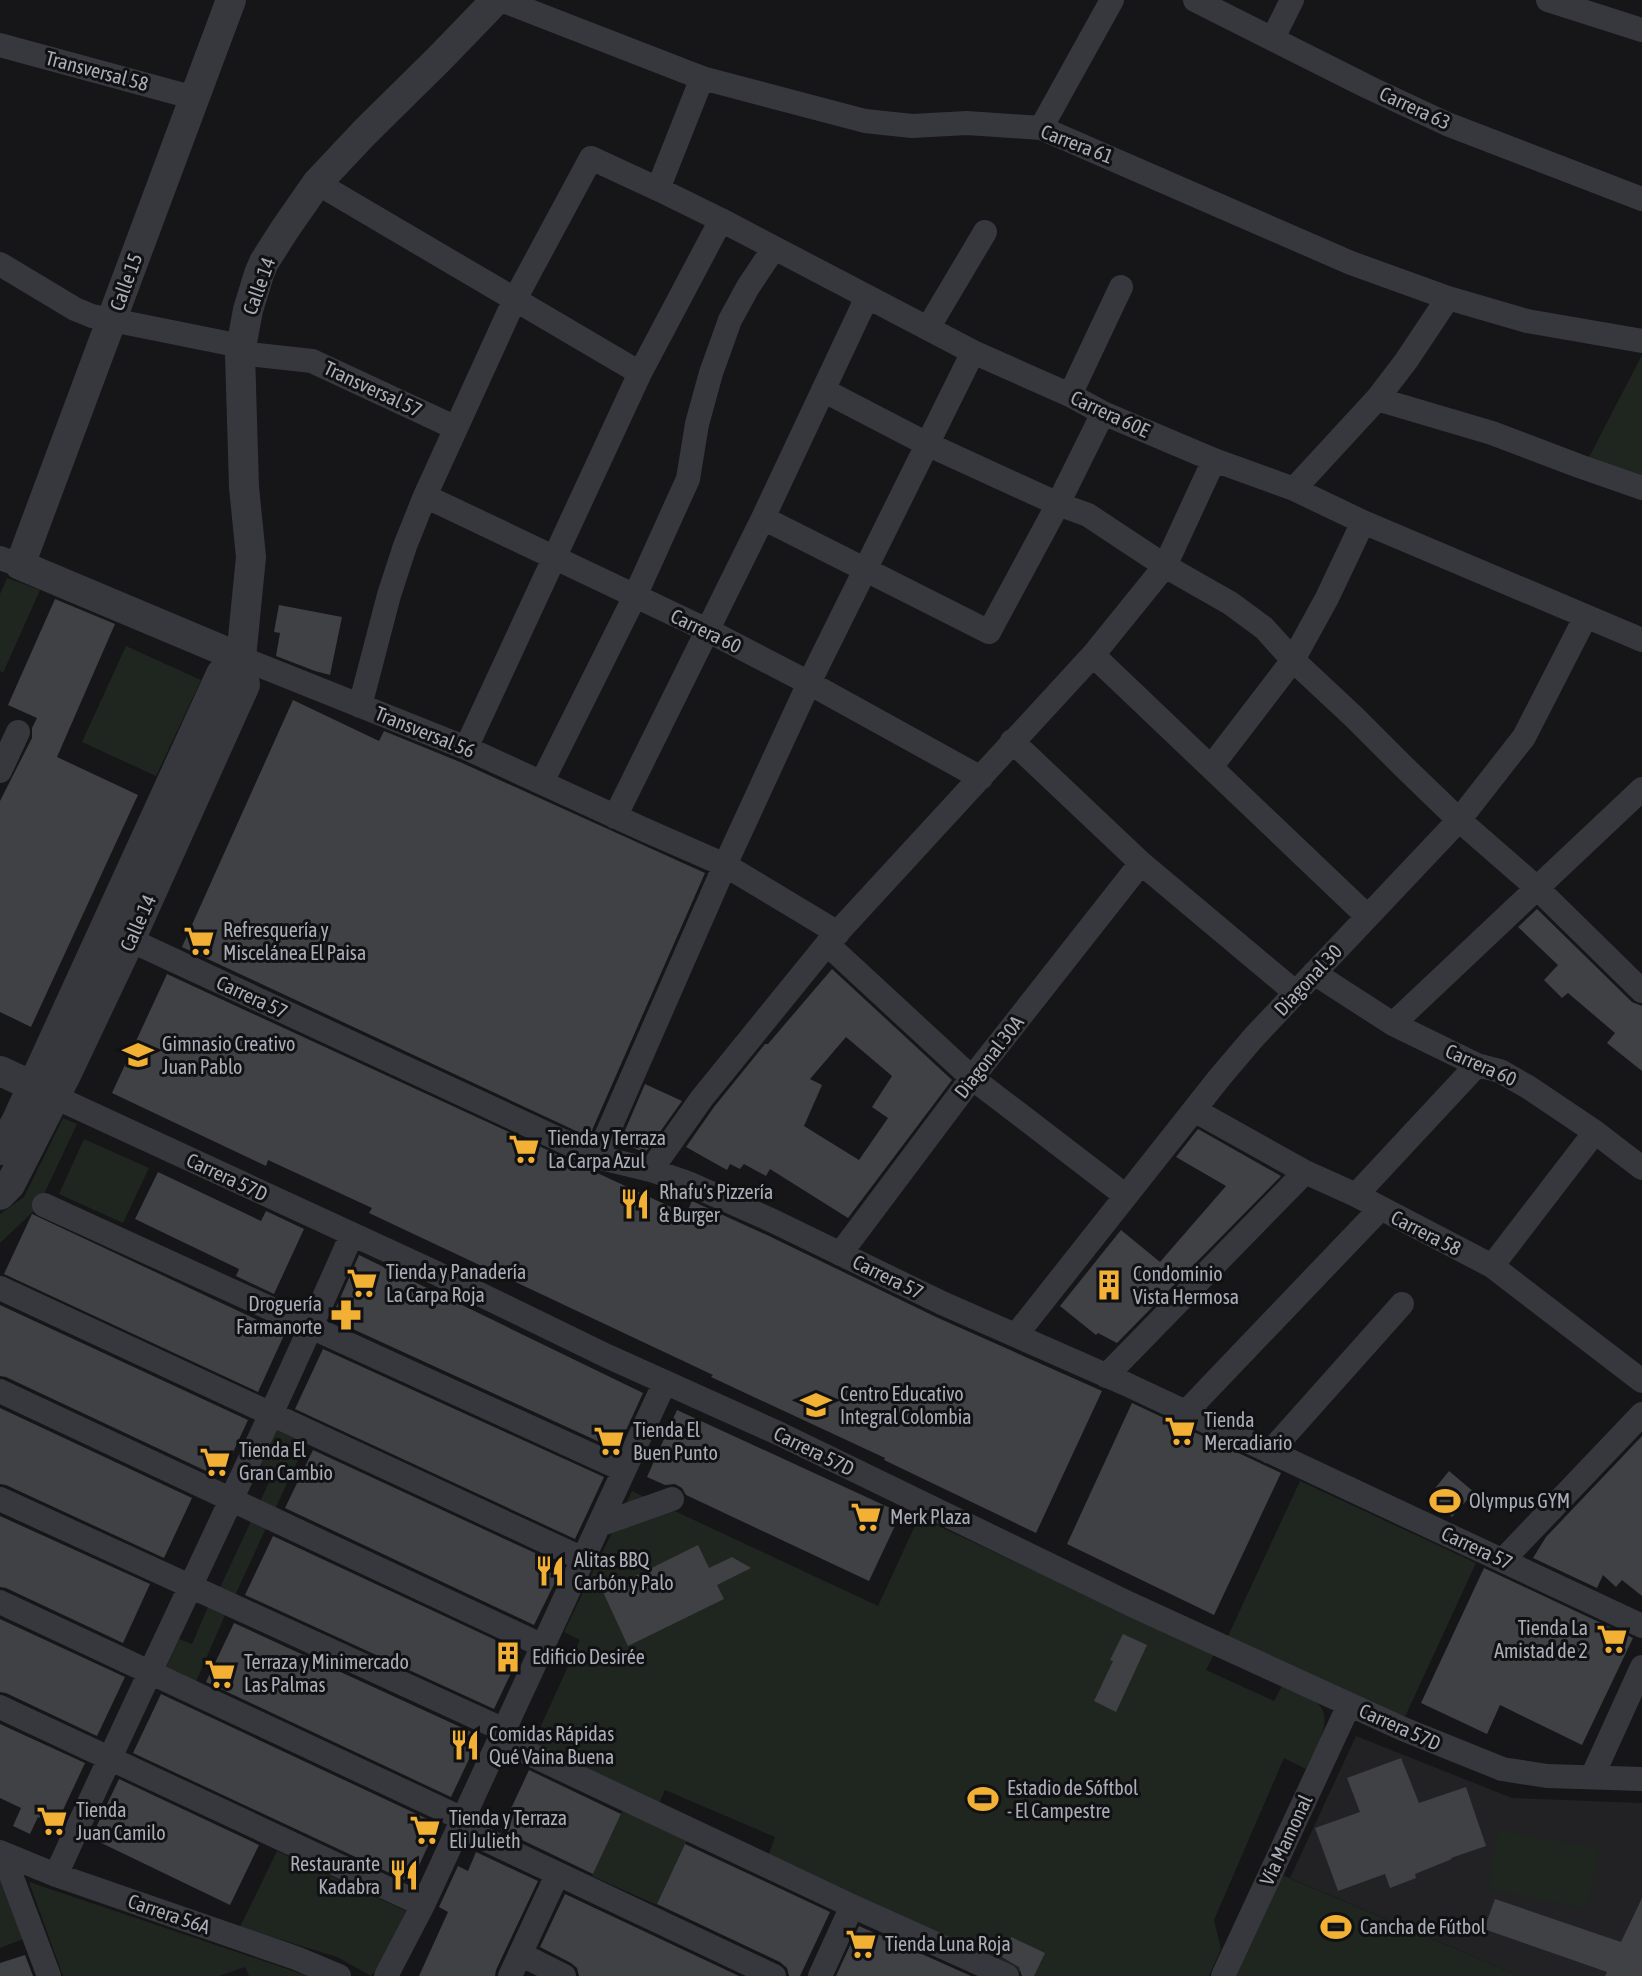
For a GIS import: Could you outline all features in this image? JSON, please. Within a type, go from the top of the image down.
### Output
[{"type":"street","name":"Calle 15","points":[[10,561],[111,321],[231,0]]},
{"type":"street","name":"Carrera 61","points":[[498,0],[702,78],[865,121],[912,126],[967,123],[1041,128],[1351,263],[1448,298],[1527,321],[1642,341]]},
{"type":"street","name":"Calle 14","points":[[44,1091],[130,940],[245,685],[241,658],[251,557],[244,487],[240,349],[248,310],[264,262],[317,183],[498,0]]},
{"type":"street","points":[[1041,128],[1112,0]]},
{"type":"street","points":[[1273,38],[1292,0]]},
{"type":"street","points":[[1548,0],[1642,30]]},
{"type":"street","name":"Carrera 63","points":[[1200,1],[1447,124],[1642,199]]},
{"type":"street","name":"Transversal 58","points":[[0,45],[195,98]]},
{"type":"street","points":[[658,189],[702,78]]},
{"type":"street","name":"Carrera 60E","points":[[514,301],[591,158],[721,220],[973,352],[1103,413],[1214,460],[1294,489],[1363,522],[1642,640]]},
{"type":"street","points":[[317,183],[640,373]]},
{"type":"street","points":[[466,748],[640,373],[721,220]]},
{"type":"street","points":[[928,328],[985,232]]},
{"type":"street","points":[[542,782],[635,596],[688,479],[697,424],[730,320],[774,248]]},
{"type":"street","name":"Transversal 57","points":[[0,264],[75,309],[111,321],[312,361],[456,428]]},
{"type":"street","points":[[1070,395],[1121,287]]},
{"type":"street","points":[[615,817],[763,518],[867,297]]},
{"type":"street","points":[[1294,489],[1377,399],[1448,298]]},
{"type":"street","points":[[360,706],[405,546],[514,301]]},
{"type":"street","points":[[597,1157],[809,683],[973,352]]},
{"type":"street","points":[[823,390],[927,444],[1088,515],[1165,566],[1230,603],[1264,628],[1293,660],[1459,820],[1537,888],[1642,991]]},
{"type":"street","points":[[1377,399],[1492,433],[1642,488]]},
{"type":"street","points":[[763,518],[989,632],[1103,413]]},
{"type":"street","points":[[651,1170],[702,1098],[833,938],[1093,655],[1165,566],[1214,460]]},
{"type":"street","name":"Carrera 60","points":[[425,496],[707,630],[981,778]]},
{"type":"street","points":[[1211,767],[1293,660],[1363,522]]},
{"type":"street","name":"Transversal 56","points":[[10,561],[466,748],[725,865],[833,938]]},
{"type":"street","name":"Diagonal 30","points":[[1016,1335],[1254,1037],[1459,820],[1524,737],[1585,618]]},
{"type":"street","points":[[1093,655],[1367,916]]},
{"type":"street","name":"Calle 14","points":[[44,1091],[221,674],[241,658]]},
{"type":"street","points":[[0,771],[18,732]]},
{"type":"street","points":[[1012,741],[1141,863],[1296,993]]},
{"type":"street","points":[[1393,1024],[1642,789]]},
{"type":"street","name":"Diagonal 30A","points":[[840,1254],[972,1078],[1141,863]]},
{"type":"street","points":[[833,938],[972,1078],[1126,1196]]},
{"type":"street","name":"Carrera 57","points":[[130,940],[597,1157],[688,1183],[773,1221],[942,1303],[1640,1622]]},
{"type":"street","name":"Carrera 60","points":[[1314,973],[1393,1024],[1477,1065],[1500,1071],[1528,1087],[1642,1168]]},
{"type":"street","points":[[1356,1195],[1477,1065]]},
{"type":"street","name":"Carrera 57D","points":[[0,1071],[780,1434],[1117,1598],[1349,1705],[1502,1769],[1547,1776],[1642,1779]]},
{"type":"street","points":[[0,1150],[16,1122],[44,1091]]},
{"type":"street","points":[[0,1195],[10,1185],[44,1091]]},
{"type":"street","name":"Carrera 58","points":[[1194,1110],[1305,1172],[1492,1266],[1642,1381]]},
{"type":"street","points":[[1492,1266],[1595,1132]]},
{"type":"street","points":[[1106,1376],[1305,1172]]},
{"type":"street","points":[[44,1205],[624,1470]]},
{"type":"street","points":[[1185,1413],[1380,1209]]},
{"type":"street","points":[[56,1875],[312,1327],[352,1234]]},
{"type":"street","points":[[0,1288],[583,1559]]},
{"type":"street","points":[[1270,1452],[1402,1304]]},
{"type":"street","points":[[386,1976],[423,1905],[665,1382]]},
{"type":"street","points":[[0,1391],[543,1646]]},
{"type":"street","points":[[1503,1560],[1642,1414]]},
{"type":"street","points":[[0,1499],[502,1735],[852,1906],[1007,1976]]},
{"type":"street","points":[[599,1525],[672,1499]]},
{"type":"street","points":[[0,1602],[461,1823],[557,1875],[774,1976]]},
{"type":"street","points":[[1592,1777],[1642,1667]]},
{"type":"street","name":"Vía Mamonal","points":[[1223,1976],[1349,1705]]},
{"type":"street","points":[[0,1707],[423,1905]]},
{"type":"street","points":[[2,1853],[49,1976]]},
{"type":"street","name":"Carrera 56A","points":[[2,1853],[339,1976]]},
{"type":"street","points":[[557,1875],[515,1965],[564,1976]]},
{"type":"street","points":[[820,1976],[852,1906]]},
{"type":"shaded area","points":[[1642,355],[1642,483],[1586,463]]},
{"type":"shaded area","points":[[7,578],[40,590],[3,673],[0,671],[0,594]]},
{"type":"shaded area","points":[[126,646],[201,680],[156,776],[82,742]]},
{"type":"shaded area","points":[[63,1118],[77,1124],[38,1207],[0,1243],[0,1214],[24,1197]]},
{"type":"shaded area","points":[[84,1139],[149,1168],[123,1223],[59,1194]]},
{"type":"shaded area","points":[[277,1429],[306,1443],[275,1509],[260,1502],[274,1471],[261,1465]]},
{"type":"shaded area","points":[[1300,1481],[1476,1563],[1404,1719],[1228,1636]]},
{"type":"shaded area","points":[[632,1491],[878,1606],[919,1517],[1214,1654],[1206,1670],[1274,1701],[1282,1686],[1312,1699],[1324,1714],[1319,1742],[1306,1769],[1284,1758],[1214,1920],[1221,1949],[1209,1976],[1029,1976],[769,1854],[775,1837],[665,1790],[658,1806],[530,1750],[580,1640],[564,1632]]},
{"type":"shaded area","points":[[251,1521],[266,1528],[233,1600],[218,1592]]},
{"type":"shaded area","points":[[208,1607],[225,1615],[195,1684],[165,1670],[179,1639],[192,1644]]},
{"type":"shaded area","points":[[1356,1736],[1512,1798],[1642,1803],[1642,1976],[1519,1976],[1290,1878]]},
{"type":"shaded area","points":[[624,1808],[688,1838],[657,1905],[592,1876]]},
{"type":"shaded area","points":[[1499,1830],[1599,1849],[1588,1909],[1488,1889]]},
{"type":"shaded area","points":[[277,1851],[406,1911],[381,1963],[371,1976],[337,1957],[240,1927]]},
{"type":"shaded area","name":"Cancha de Fútbol","points":[[1282,1875],[1519,1976],[1235,1976]]},
{"type":"shaded area","points":[[0,1880],[23,1939],[0,1948]]},
{"type":"shaded area","points":[[29,1882],[308,1976],[249,1976],[245,1967],[219,1976],[63,1976]]},
{"type":"building","points":[[55,599],[115,624],[57,757],[138,795],[31,1027],[0,1012],[0,801],[32,738],[32,728],[37,718],[8,705]]},
{"type":"building","points":[[279,605],[342,617],[330,675],[276,656],[280,633],[274,632]]},
{"type":"building","points":[[293,700],[379,741],[384,731],[460,762],[705,873],[589,1137],[182,947]]},
{"type":"building","points":[[1537,909],[1632,1002],[1642,1006],[1642,1071],[1607,1043],[1615,1033],[1568,993],[1562,998],[1544,980],[1558,965],[1518,927]]},
{"type":"building","points":[[832,969],[952,1080],[848,1218],[770,1169],[766,1176],[744,1164],[740,1169],[730,1164],[727,1170],[686,1147],[714,1107]],"holes":[[[846,1037],[892,1076],[872,1107],[888,1118],[859,1160],[804,1126],[822,1085],[810,1079]]]},
{"type":"building","points":[[167,974],[686,1214],[692,1201],[936,1317],[1102,1391],[1036,1533],[711,1377],[713,1375],[369,1213],[372,1208],[268,1160],[266,1166],[112,1093]]},
{"type":"building","points":[[645,1084],[682,1101],[645,1153],[620,1142]]},
{"type":"building","points":[[1198,1129],[1281,1176],[1117,1343],[1098,1333],[1096,1335],[1060,1306],[1121,1230],[1160,1262],[1226,1186],[1176,1157]]},
{"type":"building","points":[[158,1172],[261,1221],[266,1211],[304,1229],[274,1294],[236,1276],[239,1269],[135,1219]]},
{"type":"building","points":[[32,1214],[285,1333],[258,1392],[4,1274]]},
{"type":"building","points":[[359,1255],[643,1393],[617,1450],[331,1319]]},
{"type":"building","points":[[0,1305],[248,1420],[221,1478],[0,1376]]},
{"type":"building","points":[[323,1349],[604,1477],[575,1539],[295,1409]]},
{"type":"building","points":[[1132,1403],[1281,1473],[1214,1615],[1067,1544]]},
{"type":"building","points":[[0,1408],[192,1498],[164,1558],[0,1484]]},
{"type":"building","points":[[677,1410],[901,1513],[869,1581],[686,1495],[675,1484],[665,1485],[647,1477]]},
{"type":"building","points":[[1642,1436],[1642,1596],[1622,1580],[1616,1587],[1603,1575],[1597,1588],[1533,1558],[1546,1537]]},
{"type":"building","points":[[313,1450],[563,1566],[534,1625],[285,1508]]},
{"type":"building","points":[[1449,1471],[1474,1492],[1452,1517],[1428,1497]]},
{"type":"building","points":[[0,1516],[150,1584],[123,1643],[0,1587]]},
{"type":"building","points":[[273,1536],[521,1652],[494,1709],[245,1595]]},
{"type":"building","points":[[698,1545],[709,1568],[732,1557],[751,1568],[717,1585],[724,1599],[628,1646],[603,1592]]},
{"type":"building","points":[[1484,1568],[1633,1638],[1582,1745],[1500,1705],[1487,1734],[1421,1703]]},
{"type":"building","points":[[0,1619],[125,1677],[97,1736],[0,1692]]},
{"type":"building","points":[[234,1623],[480,1736],[451,1797],[206,1682]]},
{"type":"building","points":[[1123,1634],[1147,1645],[1116,1712],[1094,1701]]},
{"type":"building","points":[[161,1694],[438,1824],[411,1883],[133,1753]]},
{"type":"building","points":[[0,1724],[85,1763],[56,1825],[38,1817],[30,1834],[13,1826],[21,1808],[0,1798]]},
{"type":"building","points":[[1401,1758],[1419,1803],[1466,1787],[1486,1846],[1451,1858],[1415,1874],[1416,1878],[1390,1888],[1385,1874],[1338,1891],[1315,1828],[1360,1812],[1347,1778]]},
{"type":"building","points":[[529,1770],[621,1814],[593,1874],[501,1830]]},
{"type":"building","points":[[119,1779],[259,1845],[230,1905],[91,1838]]},
{"type":"building","points":[[685,1844],[830,1912],[800,1976],[789,1976],[787,1968],[780,1962],[657,1904]]},
{"type":"building","points":[[476,1852],[538,1881],[495,1976],[419,1976],[448,1912],[439,1907],[458,1866],[468,1871]]},
{"type":"building","points":[[565,1894],[739,1976],[579,1976],[577,1968],[571,1963],[540,1947]]},
{"type":"building","points":[[1642,1898],[1642,1976],[1605,1976],[1607,1972],[1484,1929],[1495,1899],[1621,1942]]},
{"type":"building","points":[[859,1926],[971,1976],[836,1976]]},
{"type":"building","points":[[1011,1937],[1045,1953],[1034,1976],[1022,1976],[1019,1967],[1002,1957]]},
{"type":"building","points":[[25,1955],[33,1976],[0,1976],[0,1963]]},
{"type":"place","name":"Refresquería y Miscelánea El Paisa","points":[[199,941]]},
{"type":"place","name":"Gimnasio Creativo Juan Pablo","points":[[138,1055]]},
{"type":"place","name":"Tienda y Terraza La Carpa Azul","points":[[524,1149]]},
{"type":"place","name":"Rhafu's Pizzería & Burger","points":[[635,1204]]},
{"type":"place","name":"Tienda y Panadería La Carpa Roja","points":[[362,1283]]},
{"type":"place","name":"Condominio Vista Hermosa","points":[[1109,1285]]},
{"type":"place","name":"Droguería Farmanorte","points":[[346,1315]]},
{"type":"place","name":"Centro Educativo Integral Colombia","points":[[816,1405]]},
{"type":"place","name":"Tienda Mercadiario","points":[[1180,1431]]},
{"type":"place","name":"Tienda El Buen Punto","points":[[609,1441]]},
{"type":"place","name":"Tienda El Gran Cambio","points":[[215,1462]]},
{"type":"place","name":"Olympus GYM","points":[[1445,1501]]},
{"type":"place","name":"Merk Plaza","points":[[866,1517]]},
{"type":"place","name":"Alitas BBQ Carbón y Palo","points":[[550,1571]]},
{"type":"place","name":"Tienda La Amistad de 2","points":[[1612,1639]]},
{"type":"place","name":"Edificio Desirée","points":[[508,1657]]},
{"type":"place","name":"Terraza y Minimercado Las Palmas","points":[[220,1674]]},
{"type":"place","name":"Comidas Rápidas Qué Vaina Buena","points":[[465,1745]]},
{"type":"place","name":"Estadio de Sóftbol - El Campestre","points":[[983,1799]]},
{"type":"place","name":"Tienda Juan Camilo","points":[[52,1821]]},
{"type":"place","name":"Tienda y Terraza Eli Julieth","points":[[425,1830]]},
{"type":"place","name":"Restaurante Kadabra","points":[[404,1875]]},
{"type":"place","name":"Cancha de Fútbol","points":[[1336,1927]]},
{"type":"place","name":"Tienda Luna Roja","points":[[861,1944]]}]
